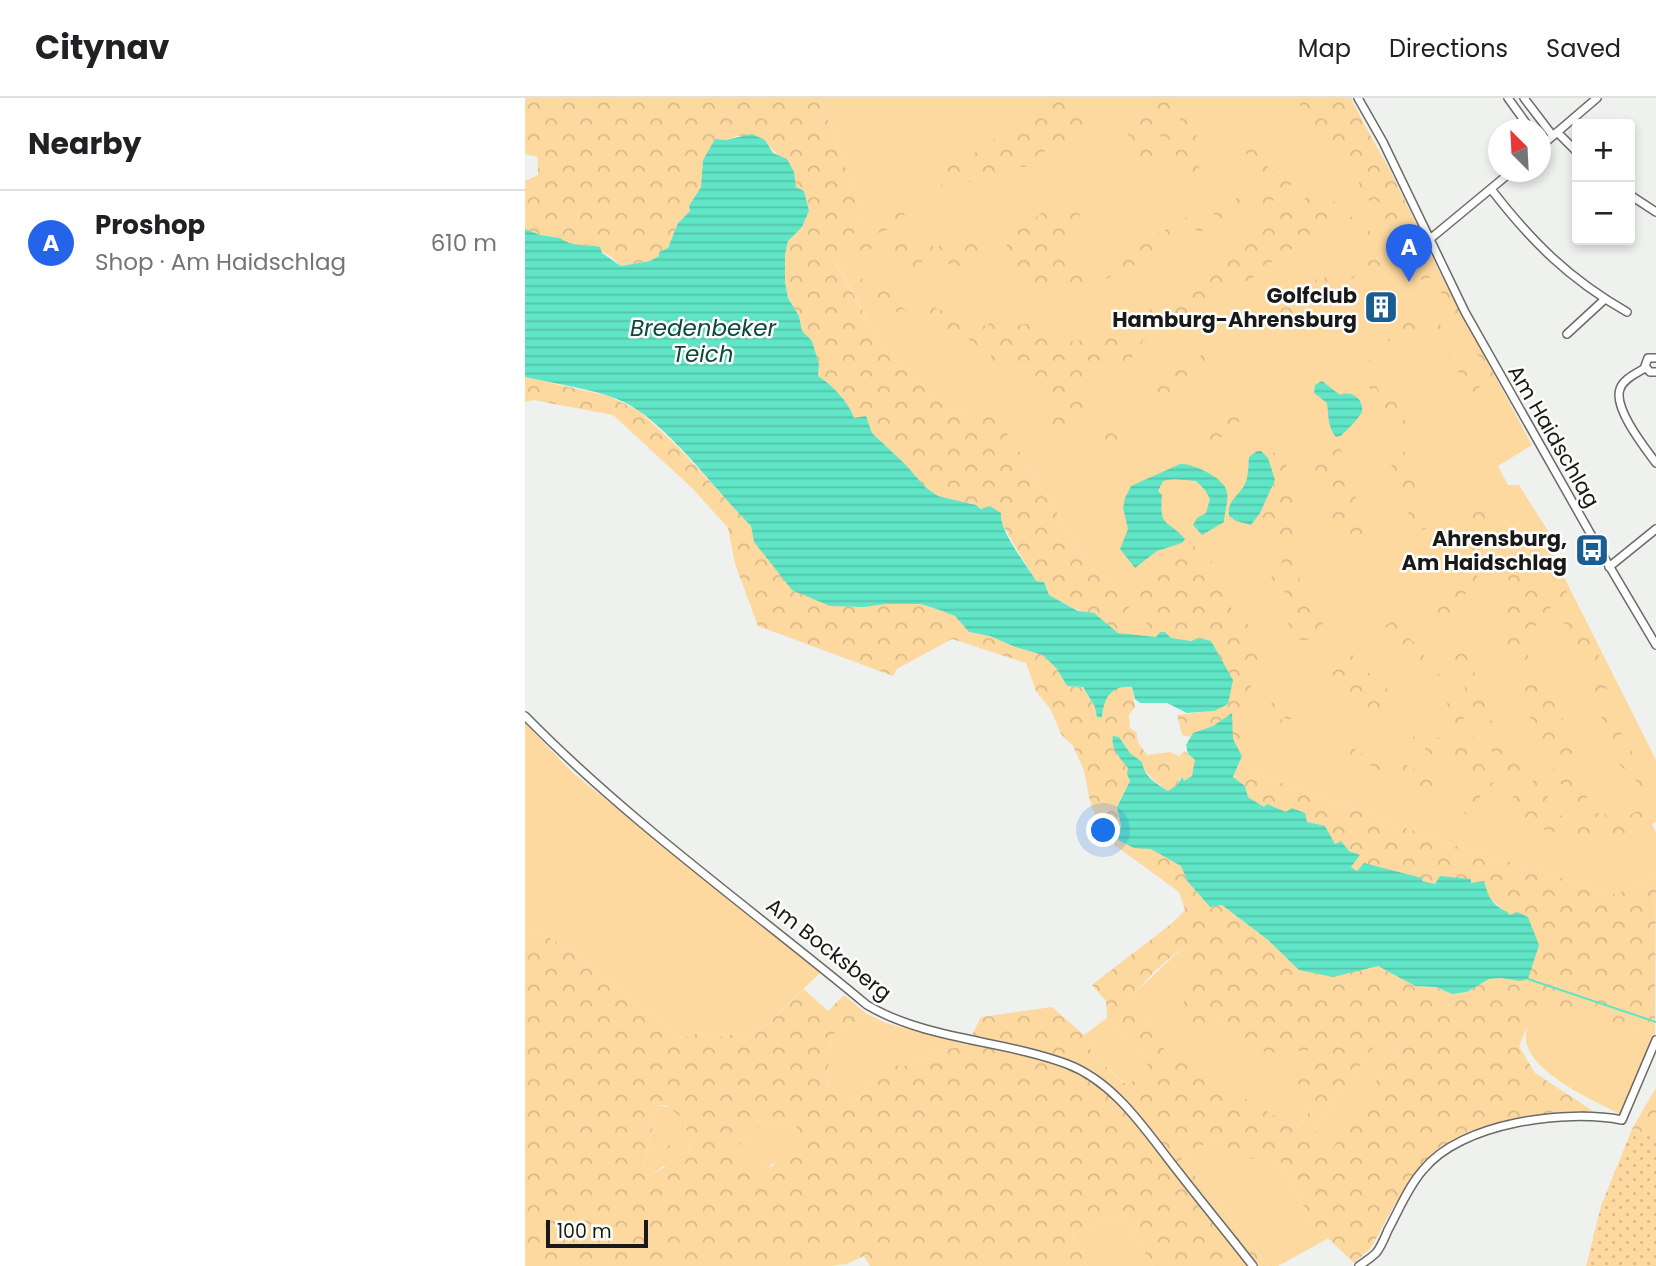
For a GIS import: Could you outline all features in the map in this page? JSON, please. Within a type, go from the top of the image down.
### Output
[{"type":"street","name":"Am Haidschlag","points":[[1358,98],[1383,142],[1471,324],[1656,645]]},
{"type":"street","points":[[1508,98],[1523,119]]},
{"type":"street","points":[[1524,98],[1555,134],[1572,148]]},
{"type":"street","points":[[1551,137],[1597,98]]},
{"type":"street","points":[[1430,239],[1499,182]]},
{"type":"street","points":[[1491,189],[1518,225],[1551,259],[1627,312]]},
{"type":"street","points":[[1635,198],[1656,212]]},
{"type":"street","points":[[1567,334],[1605,299]]},
{"type":"street","points":[[1656,358],[1648,358],[1645,368],[1622,384],[1619,397],[1634,432],[1656,463]]},
{"type":"street","points":[[1645,368],[1656,372]]},
{"type":"street","points":[[1609,567],[1656,529]]},
{"type":"street","name":"Am Bocksberg","points":[[525,716],[564,756],[650,830],[867,1005],[883,1015],[909,1024],[1065,1063],[1098,1080],[1127,1108],[1253,1266]]},
{"type":"street","points":[[1359,1266],[1377,1252],[1423,1168],[1452,1145],[1489,1130],[1551,1117],[1600,1116],[1622,1120],[1656,1040]]},
{"type":"green space","points":[[525,98],[820,98],[860,207],[855,231],[835,262],[879,340],[948,409],[974,418],[995,416],[1029,466],[1088,565],[1115,587],[1133,586],[1134,597],[1128,609],[1128,634],[1118,633],[1106,624],[1048,595],[1044,582],[1036,581],[1000,521],[976,505],[938,496],[925,487],[872,433],[866,417],[854,418],[839,394],[818,376],[819,364],[812,341],[802,331],[799,316],[788,298],[785,282],[788,241],[802,227],[809,211],[804,191],[796,187],[789,164],[775,153],[765,140],[738,136],[726,140],[715,139],[703,160],[701,187],[689,206],[690,211],[678,223],[668,248],[650,261],[621,266],[610,256],[589,245],[573,244],[525,229],[525,181],[538,175],[538,157],[525,154]]},
{"type":"green space","name":"Golfclub Hamburg-Ahrensburg","points":[[820,98],[1351,98],[1438,270],[1532,445],[1498,466],[1508,485],[1519,485],[1548,531],[1555,559],[1656,760],[1656,822],[1652,824],[1656,832],[1656,877],[1615,894],[1444,842],[1257,774],[1233,777],[1242,756],[1233,739],[1156,637],[1118,633],[1115,587],[1088,565],[1029,466],[974,418],[948,409],[879,340],[835,261],[855,231],[860,207]]},
{"type":"green space","points":[[1039,98],[1083,98],[1084,107],[1080,115],[1083,123],[1081,140],[1060,151],[1045,151],[1027,167],[1017,166],[1015,170],[1007,173],[1002,169],[987,182],[972,181],[947,192],[943,191],[940,182],[948,163],[985,148],[1001,132],[1027,116],[1030,107]]},
{"type":"green space","points":[[1153,98],[1177,99],[1177,107],[1168,112],[1164,119],[1166,126],[1175,127],[1184,113],[1188,114],[1199,141],[1194,146],[1195,160],[1209,183],[1206,191],[1201,182],[1195,180],[1181,164],[1167,137],[1161,137],[1157,130],[1155,137],[1162,152],[1160,157],[1149,156],[1144,159],[1145,171],[1142,174],[1130,159],[1126,149],[1130,145],[1126,125],[1142,114],[1143,104]]},
{"type":"green space","points":[[1299,98],[1349,98],[1389,168],[1442,277],[1497,380],[1493,381],[1432,277],[1422,280],[1416,274],[1415,263],[1401,252],[1383,222],[1374,216],[1380,206],[1379,202],[1367,200],[1361,192],[1357,170],[1324,140],[1324,129],[1306,117]]},
{"type":"green space","points":[[1244,141],[1253,141],[1265,164],[1275,172],[1292,179],[1292,184],[1283,189],[1284,194],[1280,198],[1246,210],[1234,220],[1224,220],[1214,214],[1213,209],[1218,202],[1232,204],[1238,195],[1252,193],[1263,182],[1260,167],[1249,158],[1241,145]]},
{"type":"green space","points":[[1316,191],[1338,204],[1341,203],[1347,214],[1365,225],[1382,254],[1394,263],[1393,268],[1366,265],[1362,259],[1364,250],[1359,239],[1341,225],[1335,228],[1328,224],[1323,225],[1314,232],[1306,246],[1287,250],[1269,264],[1258,267],[1251,279],[1235,285],[1227,294],[1199,302],[1190,316],[1181,318],[1174,325],[1163,328],[1161,333],[1143,340],[1141,345],[1137,345],[1126,365],[1118,361],[1098,371],[1081,398],[1081,402],[1088,403],[1088,411],[1076,420],[1057,428],[1044,415],[1049,405],[1035,396],[1031,385],[1017,377],[1017,371],[1009,371],[1004,363],[994,363],[990,354],[979,351],[956,328],[945,331],[933,319],[925,318],[924,310],[927,305],[933,303],[938,311],[954,306],[959,313],[965,313],[968,319],[973,318],[976,323],[982,322],[986,327],[997,320],[1005,327],[1029,323],[1044,335],[1057,331],[1068,342],[1094,342],[1106,337],[1110,326],[1128,313],[1142,313],[1171,299],[1186,286],[1194,284],[1203,268],[1216,266],[1216,254],[1225,251],[1228,245],[1233,243],[1242,247],[1243,238],[1250,225],[1271,220],[1282,210],[1292,207]]},
{"type":"green space","points":[[1203,204],[1208,230],[1198,231],[1192,227],[1185,235],[1161,243],[1152,257],[1136,263],[1128,270],[1117,270],[1109,278],[1099,281],[1096,288],[1085,286],[1080,291],[1071,293],[1067,289],[1057,290],[1054,283],[1048,287],[1043,283],[1022,283],[1026,272],[1013,267],[1016,260],[1005,250],[1017,225],[1030,222],[1045,210],[1059,205],[1078,209],[1081,220],[1077,227],[1066,231],[1060,250],[1072,268],[1081,272],[1093,271],[1173,225],[1182,227],[1185,225],[1185,218],[1189,217],[1189,208]]},
{"type":"green space","points":[[898,210],[903,210],[906,220],[895,228],[879,232],[872,248],[867,252],[860,251],[852,243],[859,230],[879,224]]},
{"type":"green space","points":[[997,235],[997,240],[990,245],[984,256],[978,257],[972,263],[955,267],[947,263],[943,254],[936,259],[930,256],[913,269],[903,262],[894,262],[892,253],[886,250],[890,245],[900,245],[903,240],[907,240],[912,246],[928,243],[936,248],[946,242],[953,247],[981,241]]},
{"type":"green space","points":[[1342,268],[1349,272],[1359,269],[1360,272],[1352,279],[1344,276],[1302,304],[1301,309],[1292,313],[1276,330],[1252,337],[1251,334],[1263,327],[1261,318],[1273,313],[1281,297],[1296,297],[1306,284],[1313,284],[1327,273],[1339,272]]},
{"type":"green space","points":[[852,275],[864,280],[870,289],[877,287],[881,290],[888,284],[894,292],[904,285],[905,291],[897,301],[906,312],[905,315],[875,305],[865,293],[856,295],[846,279]]},
{"type":"green space","points":[[1425,314],[1436,318],[1481,389],[1478,392],[1474,393],[1469,387],[1429,329],[1393,335],[1389,341],[1383,339],[1383,328],[1391,320],[1405,320]]},
{"type":"green space","points":[[1203,353],[1209,365],[1194,375],[1193,385],[1186,385],[1169,403],[1168,409],[1153,406],[1149,392],[1165,381],[1168,375],[1192,364]]},
{"type":"green space","points":[[1363,361],[1375,361],[1376,383],[1380,395],[1391,397],[1404,415],[1406,429],[1403,433],[1393,433],[1392,425],[1378,418],[1367,379],[1361,373]]},
{"type":"green space","points":[[525,377],[608,396],[638,410],[678,447],[751,526],[754,542],[864,607],[921,604],[955,616],[969,632],[990,636],[1043,655],[1057,669],[1067,686],[1082,687],[1102,717],[1103,704],[1113,689],[1132,687],[1135,707],[1129,715],[1130,728],[1137,733],[1138,743],[1147,755],[1170,752],[1179,756],[1184,751],[1195,760],[1192,777],[1183,782],[1182,778],[1179,779],[1177,785],[1168,791],[1147,773],[1119,737],[1118,755],[1129,768],[1127,774],[1130,781],[1117,806],[1121,826],[1134,848],[1151,848],[1181,866],[1188,882],[1210,907],[1222,905],[1268,940],[1299,970],[1378,966],[1415,986],[1436,987],[1452,994],[1467,992],[1489,979],[1512,980],[1533,931],[1528,917],[1510,915],[1470,883],[1435,884],[1358,871],[1351,867],[1359,855],[1335,844],[1307,822],[1267,804],[1265,808],[1248,797],[1233,777],[1257,774],[1444,842],[1615,894],[1656,877],[1655,1035],[1538,1002],[1519,1046],[1535,1073],[1593,1111],[1484,1126],[1437,1149],[1395,1204],[1371,1248],[1354,1263],[1311,1222],[1283,1163],[1235,1156],[1219,1136],[1181,1158],[1268,1266],[1153,1266],[1121,1214],[1072,1234],[1087,1266],[870,1266],[864,1256],[847,1264],[831,1266],[525,1266],[525,934],[538,931],[572,951],[681,1038],[700,1033],[718,1037],[761,1030],[804,989],[828,1011],[844,995],[867,1014],[831,1036],[827,1086],[853,1103],[863,1095],[875,1065],[909,1066],[929,1053],[967,1045],[981,1017],[1052,1007],[1084,1035],[1093,1055],[1124,1083],[1143,1079],[1149,1059],[1114,1030],[1107,1018],[1106,1001],[1092,985],[1171,924],[1185,910],[1179,892],[1116,846],[1096,819],[1084,770],[1073,746],[1061,734],[1051,710],[1036,691],[1026,663],[952,639],[897,669],[893,676],[758,626],[735,564],[728,528],[693,489],[613,415],[533,400],[525,402]],"holes":[[[1190,950],[1181,1027],[1196,1033],[1212,1017],[1266,1053],[1312,1050],[1296,1073],[1301,1095],[1313,1106],[1298,1129],[1166,1053],[1150,1020],[1126,1002],[1178,951]],[[1389,1036],[1397,1049],[1327,1157],[1315,1129],[1370,1051]],[[658,1105],[666,1105],[681,1117],[690,1112],[692,1119],[685,1123],[690,1151],[681,1153],[665,1142],[657,1150],[665,1167],[648,1176],[644,1164]],[[795,1121],[800,1141],[777,1155],[773,1166],[763,1168],[737,1159],[737,1147],[761,1125]]]},
{"type":"green space","points":[[1223,407],[1230,408],[1243,418],[1209,448],[1199,443],[1198,436],[1213,425]]},
{"type":"green space","points":[[1106,424],[1125,447],[1123,453],[1109,455],[1107,466],[1102,471],[1097,464],[1101,459],[1101,450],[1095,436]]},
{"type":"green space","points":[[1397,440],[1411,462],[1410,469],[1418,476],[1419,485],[1415,497],[1419,503],[1420,522],[1427,528],[1409,540],[1404,539],[1399,531],[1410,509],[1404,503],[1407,497],[1400,488],[1401,480],[1393,478],[1389,455],[1392,441]]},
{"type":"green space","points":[[1336,445],[1342,451],[1339,464],[1346,470],[1346,482],[1366,513],[1361,523],[1365,529],[1360,536],[1353,535],[1345,541],[1336,540],[1330,533],[1325,519],[1333,509],[1314,466],[1324,462],[1326,455]]},
{"type":"green space","points":[[1276,451],[1285,461],[1285,472],[1293,489],[1292,507],[1287,518],[1298,537],[1298,560],[1294,572],[1299,575],[1300,585],[1307,590],[1316,618],[1321,618],[1327,631],[1326,638],[1331,646],[1326,652],[1313,640],[1299,640],[1294,632],[1290,631],[1283,607],[1290,601],[1290,597],[1283,590],[1277,592],[1271,586],[1275,570],[1282,564],[1281,553],[1275,532],[1269,523],[1265,524],[1260,513],[1275,480],[1268,458]]},
{"type":"green space","points":[[1495,487],[1496,491],[1485,503],[1484,512],[1487,516],[1483,530],[1479,533],[1482,555],[1476,560],[1470,555],[1463,556],[1467,518],[1474,502],[1473,495]]},
{"type":"green space","points":[[1188,546],[1194,546],[1198,551],[1205,550],[1212,556],[1209,567],[1220,572],[1225,582],[1223,590],[1228,590],[1234,599],[1231,609],[1247,623],[1254,636],[1253,648],[1260,653],[1258,672],[1251,682],[1251,691],[1241,710],[1245,731],[1256,736],[1258,740],[1252,748],[1244,747],[1241,739],[1233,739],[1231,713],[1213,726],[1193,733],[1190,737],[1182,735],[1177,715],[1214,711],[1228,704],[1233,680],[1211,641],[1193,641],[1160,632],[1156,637],[1145,635],[1146,619],[1138,594],[1138,581],[1144,579],[1147,570]]},
{"type":"green space","points":[[1508,567],[1518,573],[1523,572],[1535,584],[1545,587],[1547,592],[1550,615],[1546,624],[1532,626],[1530,631],[1534,641],[1528,656],[1542,683],[1547,685],[1563,713],[1563,719],[1557,725],[1567,738],[1567,743],[1576,745],[1578,749],[1574,754],[1547,755],[1535,743],[1518,664],[1508,655],[1504,641],[1513,627],[1504,622],[1502,588],[1509,581],[1506,572]]},
{"type":"green space","points":[[1470,568],[1473,572],[1479,571],[1474,586],[1469,588],[1462,599],[1464,604],[1457,615],[1452,617],[1443,614],[1437,623],[1432,619],[1439,609],[1435,605],[1435,599],[1451,593],[1451,586],[1457,582],[1459,572]]},
{"type":"green space","points":[[1557,574],[1577,611],[1579,628],[1593,644],[1608,674],[1606,679],[1610,690],[1603,688],[1599,690],[1599,694],[1609,720],[1616,720],[1623,731],[1620,737],[1642,765],[1644,778],[1649,779],[1651,790],[1645,797],[1640,796],[1633,774],[1615,763],[1609,754],[1612,750],[1611,742],[1590,689],[1590,668],[1581,658],[1573,635],[1564,623],[1565,616],[1557,604],[1558,591],[1553,576]]},
{"type":"green space","points":[[1396,618],[1400,623],[1400,632],[1419,646],[1431,670],[1439,674],[1448,691],[1444,698],[1429,685],[1424,685],[1419,673],[1409,666],[1402,654],[1401,644],[1392,642],[1385,626]]},
{"type":"green space","points":[[1461,652],[1471,655],[1478,665],[1473,669],[1477,680],[1475,686],[1490,709],[1490,718],[1496,727],[1494,734],[1506,743],[1512,760],[1521,759],[1526,773],[1530,774],[1524,787],[1510,781],[1498,770],[1500,762],[1490,748],[1482,722],[1468,698],[1465,687],[1458,681],[1453,659]]},
{"type":"green space","points":[[1349,654],[1352,654],[1356,663],[1360,663],[1365,673],[1369,673],[1376,681],[1383,681],[1385,688],[1397,695],[1403,707],[1399,713],[1379,721],[1372,718],[1362,700],[1326,669],[1335,659],[1347,662]]},
{"type":"green space","points":[[1279,696],[1284,706],[1298,709],[1299,716],[1288,720],[1282,716],[1282,727],[1274,732],[1266,722],[1268,713],[1264,708]]},
{"type":"green space","points":[[1449,698],[1456,701],[1485,758],[1483,767],[1490,773],[1489,781],[1501,787],[1513,788],[1512,792],[1508,794],[1483,786],[1461,767],[1458,756],[1444,760],[1430,754],[1420,744],[1415,745],[1412,738],[1423,730],[1442,739],[1449,740],[1454,735],[1447,704]]},
{"type":"green space","points":[[525,723],[573,773],[821,972],[761,1030],[718,1037],[700,1033],[681,1038],[572,951],[538,931],[525,934]]},
{"type":"green space","points":[[1349,743],[1359,754],[1368,756],[1370,761],[1377,758],[1379,762],[1386,760],[1391,764],[1403,761],[1410,769],[1420,769],[1427,776],[1438,777],[1463,797],[1473,793],[1480,794],[1480,801],[1472,807],[1471,814],[1467,815],[1464,813],[1463,803],[1432,787],[1417,786],[1415,782],[1394,777],[1386,770],[1370,765],[1362,768],[1351,755],[1339,759],[1339,751]]},
{"type":"green space","points":[[1574,762],[1581,775],[1582,784],[1589,792],[1585,802],[1595,813],[1605,814],[1611,821],[1622,820],[1640,809],[1645,810],[1649,821],[1638,830],[1637,835],[1623,841],[1614,838],[1587,839],[1518,824],[1518,818],[1509,809],[1513,796],[1521,796],[1534,780],[1539,780],[1560,815],[1565,819],[1572,818],[1573,800],[1568,796],[1570,789],[1554,780],[1551,770]]},
{"type":"green space","points":[[1190,950],[1212,1017],[1266,1052],[1313,1049],[1313,1106],[1297,1130],[1165,1053],[1150,1020],[1125,1002],[1179,951]]},
{"type":"green space","points":[[1538,1001],[1655,1035],[1622,1115],[1562,1083],[1535,1059],[1527,1046],[1526,1033]]},
{"type":"green space","points":[[867,1014],[886,1023],[968,1045],[929,1053],[909,1066],[875,1066],[863,1095],[853,1103],[827,1086],[831,1036]]},
{"type":"green space","points":[[1107,1018],[1114,1030],[1149,1059],[1144,1079],[1125,1083],[1093,1055],[1084,1035]]},
{"type":"green space","points":[[1389,1035],[1397,1049],[1327,1158],[1315,1129],[1370,1051]]},
{"type":"green space","points":[[1656,1088],[1656,1138],[1632,1129]]},
{"type":"green space","points":[[658,1105],[690,1111],[692,1119],[685,1124],[690,1151],[679,1155],[648,1176],[644,1165]]},
{"type":"green space","points":[[795,1121],[801,1141],[791,1146],[773,1164],[759,1168],[736,1159],[737,1147],[761,1125]]},
{"type":"green space","points":[[1632,1129],[1656,1138],[1656,1266],[1586,1266],[1601,1206]]},
{"type":"green space","points":[[1219,1136],[1236,1156],[1283,1163],[1311,1222],[1329,1238],[1278,1266],[1268,1266],[1181,1158]]},
{"type":"green space","points":[[1121,1214],[1153,1266],[1087,1266],[1072,1234]]},
{"type":"water","name":"Bredenbeker Teich","points":[[752,134],[765,140],[773,153],[787,159],[794,172],[796,187],[804,191],[809,211],[802,227],[788,241],[785,282],[788,298],[799,316],[802,331],[812,341],[819,364],[818,376],[839,394],[854,418],[866,416],[872,433],[925,487],[938,496],[976,505],[981,509],[990,506],[1001,513],[1009,538],[1036,581],[1044,582],[1049,595],[1078,611],[1094,613],[1118,633],[1156,637],[1160,632],[1165,632],[1171,638],[1191,641],[1200,638],[1211,641],[1233,680],[1228,704],[1214,711],[1187,713],[1167,703],[1140,703],[1135,699],[1132,687],[1125,687],[1110,694],[1102,717],[1097,717],[1095,707],[1083,687],[1067,686],[1057,669],[1043,655],[990,636],[969,632],[955,616],[921,604],[830,606],[792,590],[754,542],[751,526],[674,441],[641,412],[624,402],[601,394],[525,377],[525,229],[574,244],[600,247],[602,253],[621,266],[650,261],[668,248],[678,223],[690,211],[689,206],[701,187],[703,160],[715,139],[726,140]]},
{"type":"water","points":[[1322,381],[1340,395],[1352,394],[1361,402],[1361,413],[1340,436],[1336,437],[1331,429],[1327,403],[1314,393],[1315,385]]},
{"type":"water","points":[[1261,451],[1268,458],[1275,480],[1260,513],[1251,525],[1236,521],[1229,516],[1229,511],[1231,503],[1246,483],[1249,457]]},
{"type":"water","points":[[1180,464],[1206,472],[1223,484],[1227,497],[1224,522],[1202,535],[1193,525],[1197,518],[1206,513],[1210,499],[1205,490],[1196,481],[1163,481],[1158,491],[1162,495],[1163,518],[1185,539],[1182,543],[1157,551],[1135,568],[1120,549],[1128,529],[1123,508],[1125,498],[1131,486]]},
{"type":"water","points":[[1232,713],[1233,739],[1242,756],[1233,777],[1245,786],[1248,797],[1264,807],[1267,804],[1286,812],[1292,808],[1305,813],[1307,822],[1325,826],[1335,844],[1341,841],[1349,851],[1360,855],[1351,867],[1357,871],[1364,863],[1435,884],[1440,876],[1471,879],[1471,883],[1484,881],[1489,896],[1497,906],[1510,915],[1517,912],[1528,917],[1539,945],[1528,979],[1489,979],[1467,992],[1452,994],[1436,987],[1415,986],[1378,966],[1333,977],[1299,970],[1268,940],[1222,905],[1210,907],[1188,882],[1181,866],[1151,849],[1134,848],[1118,840],[1121,826],[1117,807],[1130,781],[1128,768],[1115,749],[1113,736],[1119,737],[1130,753],[1142,762],[1148,776],[1168,791],[1177,785],[1182,777],[1184,781],[1192,776],[1195,760],[1188,754],[1186,745],[1193,733],[1213,726]]},
{"type":"waterway","points":[[1528,979],[1656,1022]]},
{"type":"place","name":"Proshop","points":[[1409,282]]},
{"type":"place","name":"Golfclub Hamburg-Ahrensburg","points":[[1381,307]]},
{"type":"place","name":"Ahrensburg, Am Haidschlag","points":[[1592,550]]}]
